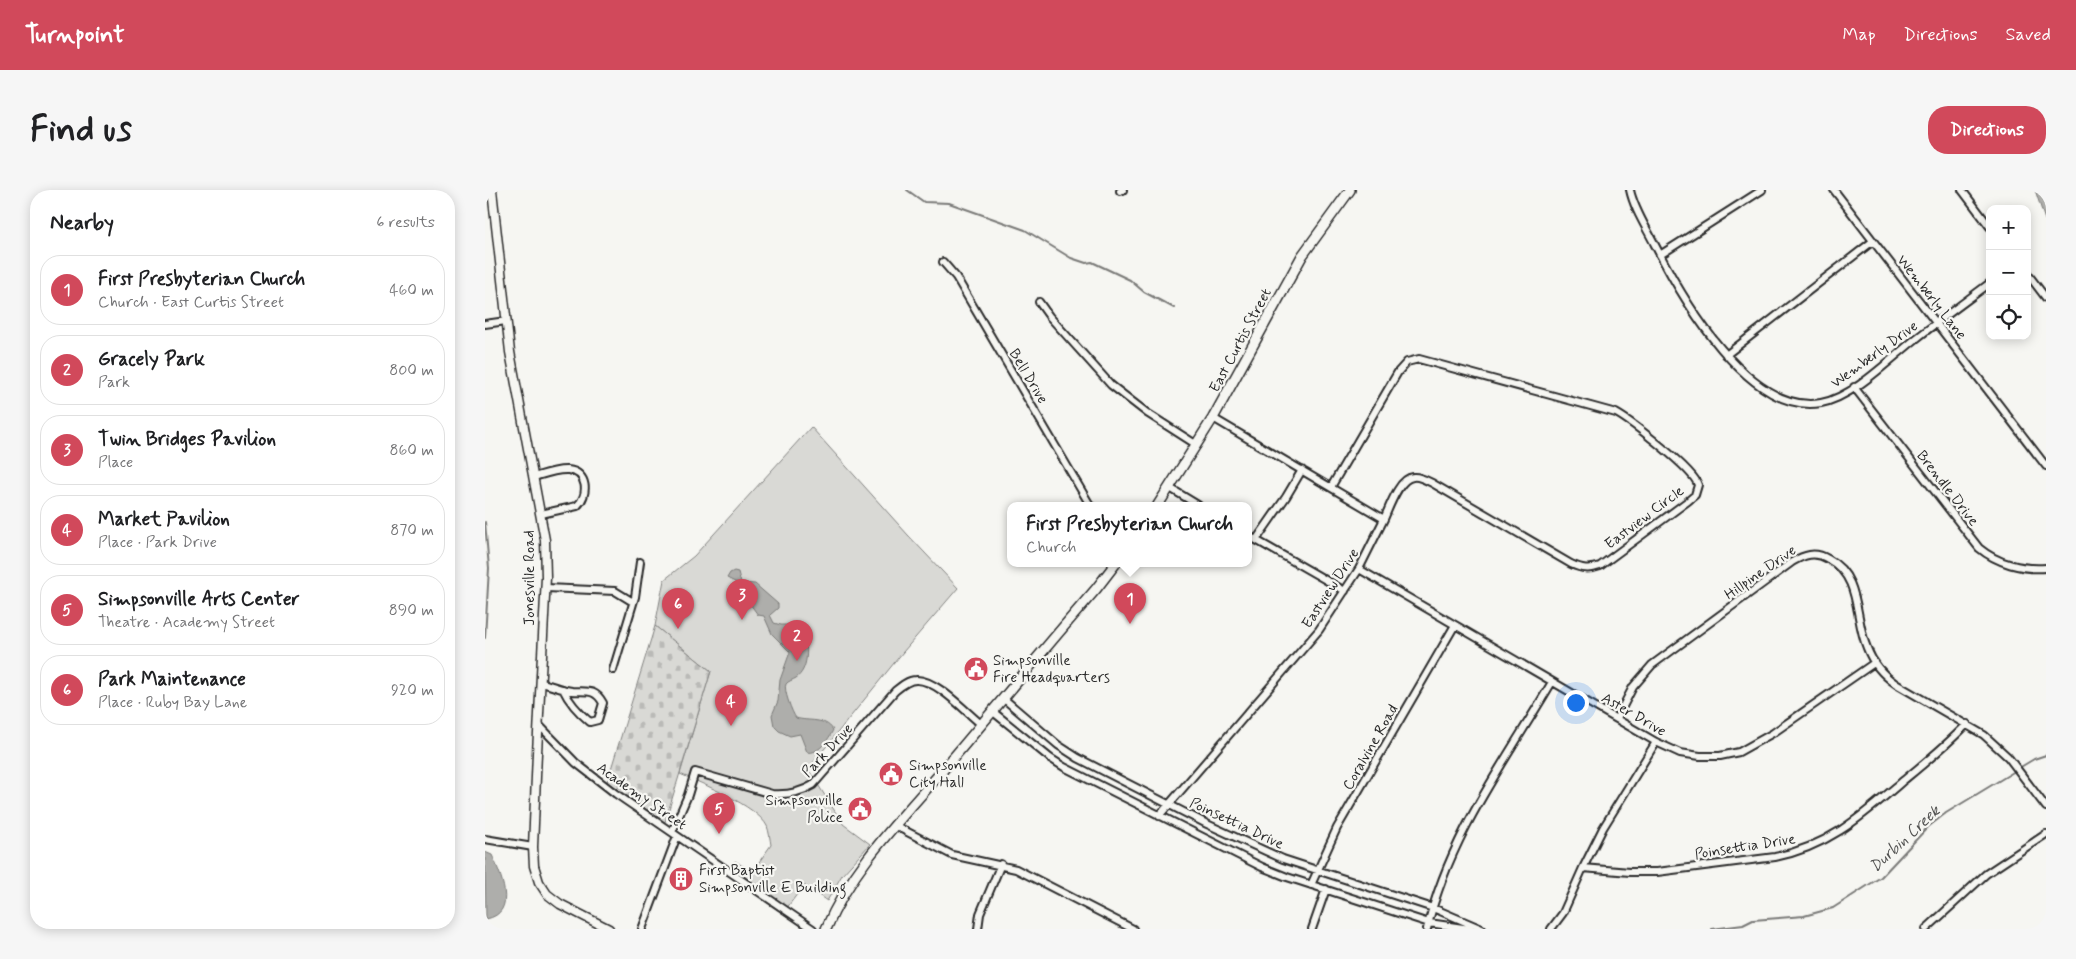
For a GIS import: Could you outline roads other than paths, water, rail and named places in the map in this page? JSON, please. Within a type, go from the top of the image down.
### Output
[{"type":"main road","name":"East Curtis Street","points":[[1160,502],[1213,418],[1302,256],[1350,190]]},
{"type":"main road","points":[[826,929],[836,906],[851,881],[894,825],[1113,567]]},
{"type":"street","name":"Jonesville Road","points":[[492,190],[506,321],[545,540],[546,588],[533,847],[537,877],[547,894],[574,912],[609,929]]},
{"type":"street","name":"Wemberly Drive","points":[[1630,190],[1634,204],[1660,255],[1696,317],[1727,355],[1749,376],[1770,391],[1797,402],[1823,403],[1841,396],[1986,286]]},
{"type":"street","points":[[1660,255],[1762,190]]},
{"type":"street","name":"Wemberly Lane","points":[[1834,190],[2046,466]]},
{"type":"street","points":[[1962,190],[1986,222]]},
{"type":"street","points":[[1727,355],[1873,241]]},
{"type":"street","name":"Bell Drive","points":[[943,262],[956,276],[1088,502]]},
{"type":"street","points":[[2031,278],[2046,298]]},
{"type":"street","points":[[1039,302],[1049,316],[1111,385],[1147,413],[1197,445]]},
{"type":"street","points":[[485,324],[506,321]]},
{"type":"street","name":"Eastview Circle","points":[[1331,487],[1398,372],[1407,362],[1419,359],[1616,413],[1631,422],[1681,464],[1694,476],[1698,485],[1695,495],[1688,501],[1600,566],[1590,569],[1571,564],[1432,483],[1418,477],[1410,477],[1405,480],[1393,498],[1385,519]]},
{"type":"street","name":"Brendle Drive","points":[[1855,387],[1979,548],[1997,560],[2030,568],[2046,568]]},
{"type":"street","points":[[1213,418],[1385,519]]},
{"type":"street","points":[[534,477],[557,471],[571,470],[579,475],[585,485],[583,498],[577,506],[541,514]]},
{"type":"street","points":[[1256,540],[1286,498],[1302,470]]},
{"type":"street","points":[[1170,488],[1193,502]]},
{"type":"street","name":"Eastview Drive","points":[[1159,816],[1304,649],[1359,569],[1385,519]]},
{"type":"street","points":[[1252,538],[1345,590]]},
{"type":"street","name":"Hillpine Drive","points":[[1617,718],[1633,687],[1652,665],[1804,555],[1824,556],[1839,566],[1844,572],[1855,594],[1865,642],[1874,663],[1896,684],[1967,724],[1995,745],[2014,765],[2046,807]]},
{"type":"street","points":[[613,670],[633,602],[640,562]]},
{"type":"street","name":"Aster Drive","points":[[1359,569],[1656,742],[1680,752],[1700,756],[1720,756],[1739,752],[1773,733],[1874,663]]},
{"type":"street","points":[[546,588],[615,591],[633,602]]},
{"type":"street","name":"Coralvine Road","points":[[1311,885],[1337,828],[1455,624]]},
{"type":"street","name":"Park Drive","points":[[675,834],[695,772],[772,794],[803,791],[817,781],[895,691],[904,683],[915,679],[926,682],[944,693],[981,724]]},
{"type":"street","points":[[1428,926],[1433,908],[1463,831],[1492,778],[1552,682]]},
{"type":"street","points":[[541,683],[573,691],[585,690],[600,697],[603,703],[598,720],[589,722],[579,713],[563,689]]},
{"type":"street","name":"Poinsettia Drive","points":[[1003,698],[1058,745],[1078,758],[1242,841],[1317,870],[1433,908],[1482,929]]},
{"type":"street","name":"Poinsettia Drive","points":[[992,710],[1050,758],[1064,767],[1262,867],[1428,926],[1470,929]]},
{"type":"street","name":"Poinsettia Drive","points":[[1583,868],[1657,872],[1775,857],[1809,848],[1840,831],[1869,811],[1947,744],[1967,724]]},
{"type":"street","name":"Academy Street","points":[[539,725],[563,752],[594,779],[813,929]]},
{"type":"street","points":[[1551,929],[1563,912],[1603,828],[1656,742]]},
{"type":"street","points":[[894,825],[952,855],[1001,864],[1016,869],[1133,929]]},
{"type":"street","points":[[642,929],[675,834]]},
{"type":"street","points":[[1928,928],[1985,874],[2046,834]]},
{"type":"street","points":[[485,839],[533,847]]},
{"type":"street","points":[[978,929],[980,914],[1001,864]]},
{"type":"street","points":[[1312,929],[1326,889]]},
{"type":"waterway","points":[[907,190],[924,202],[949,203],[1025,230],[1071,258],[1086,263],[1092,262],[1130,280],[1144,292],[1174,308]]},
{"type":"waterway","points":[[485,522],[489,568],[485,638]]},
{"type":"waterway","name":"Durbin Creek","points":[[2019,768],[2034,759],[2046,755]]},
{"type":"waterway","name":"Durbin Creek","points":[[1712,929],[1743,925],[1753,920],[1804,916],[1833,908],[1881,877],[1928,827],[1946,813],[2015,771]]},
{"type":"place","name":"Twin Bridges Pavilion","points":[[742,620]]},
{"type":"place","name":"First Presbyterian Church","points":[[1130,624]]},
{"type":"place","name":"Park Maintenance","points":[[678,629]]},
{"type":"place","name":"Gracely Park","points":[[797,661]]},
{"type":"place","name":"Simpsonville Fire Headquarters","points":[[976,669]]},
{"type":"place","name":"Market Pavilion","points":[[731,726]]},
{"type":"place","name":"Simpsonville City Hall","points":[[891,774]]},
{"type":"place","name":"Simpsonville Police","points":[[860,809]]},
{"type":"place","name":"Simpsonville Arts Center","points":[[719,834]]},
{"type":"place","name":"First Baptist Simpsonville E Building","points":[[681,879]]}]
